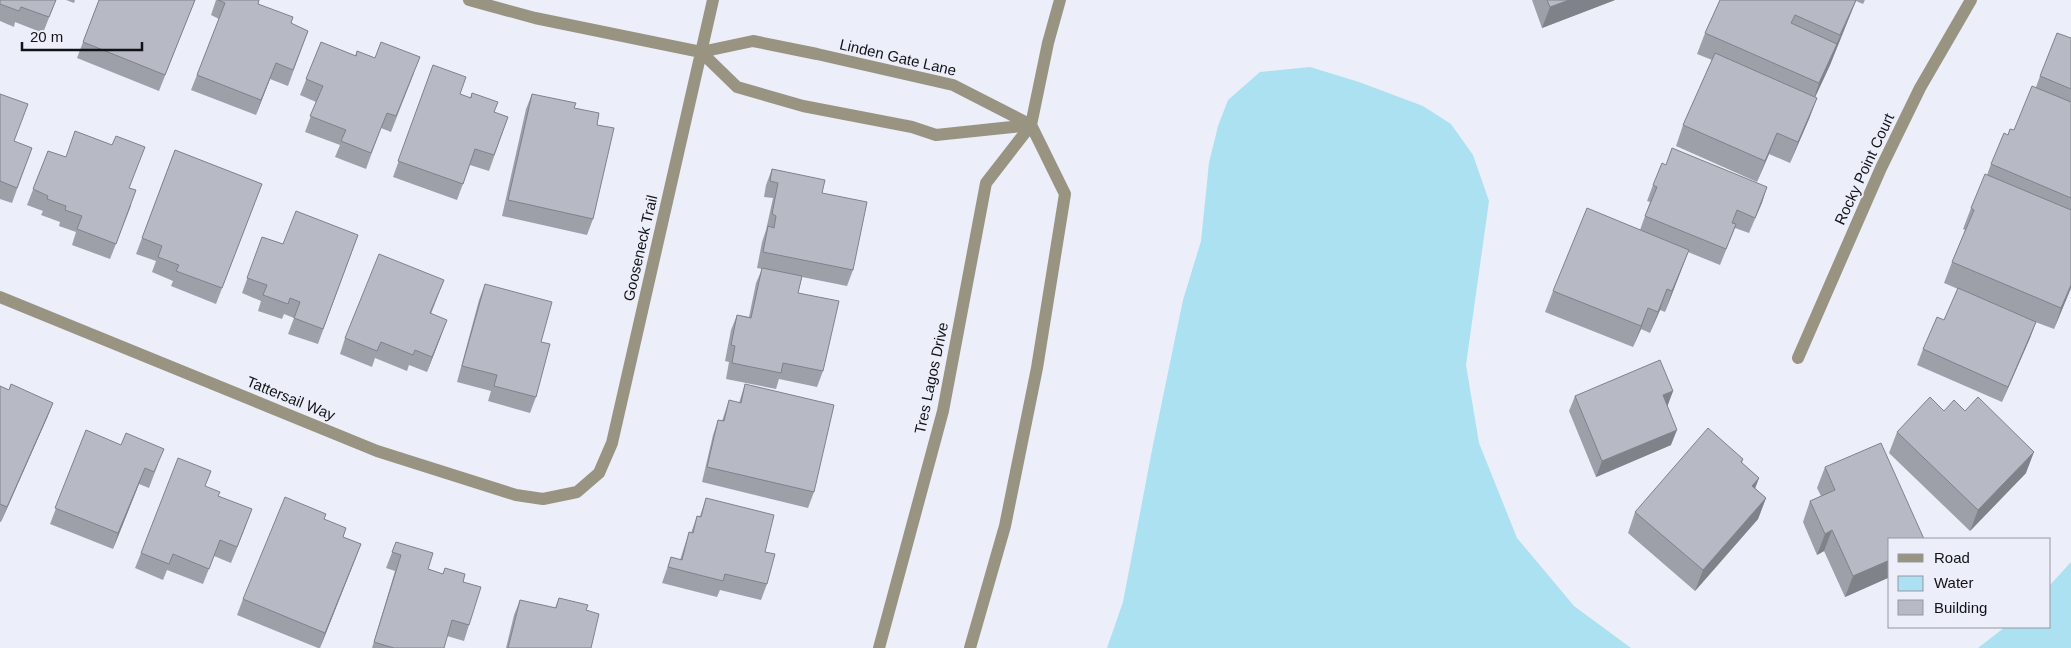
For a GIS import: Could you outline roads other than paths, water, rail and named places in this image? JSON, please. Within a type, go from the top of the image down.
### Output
[{"type":"street","name":"Linden Gate Lane","points":[[470,0],[535,18],[701,52],[753,41],[817,54],[953,85],[1032,125]]},
{"type":"street","name":"Gooseneck Trail","points":[[577,492],[599,473],[612,443],[713,0]]},
{"type":"street","name":"Tres Lagos Drive","points":[[879,648],[943,410],[986,183],[1032,125],[1048,43],[1060,0]]},
{"type":"street","name":"Rocky Point Court","points":[[1798,358],[1881,168],[1920,88],[1971,0]]},
{"type":"street","points":[[701,52],[737,87],[803,106],[912,127],[936,135],[1032,125],[1065,194],[1037,368],[1005,526],[970,648]]},
{"type":"street","name":"Tattersail Way","points":[[0,296],[377,451],[516,495],[543,498],[577,492]]},
{"type":"water","points":[[1310,67],[1359,82],[1423,106],[1451,124],[1473,155],[1489,201],[1466,365],[1479,443],[1517,538],[1574,606],[1631,648],[1107,648],[1123,602],[1183,300],[1201,241],[1209,163],[1218,126],[1228,100],[1260,72]]},
{"type":"water","points":[[2071,562],[2071,648],[1978,648],[2004,628],[2051,628],[2051,584]]}]
